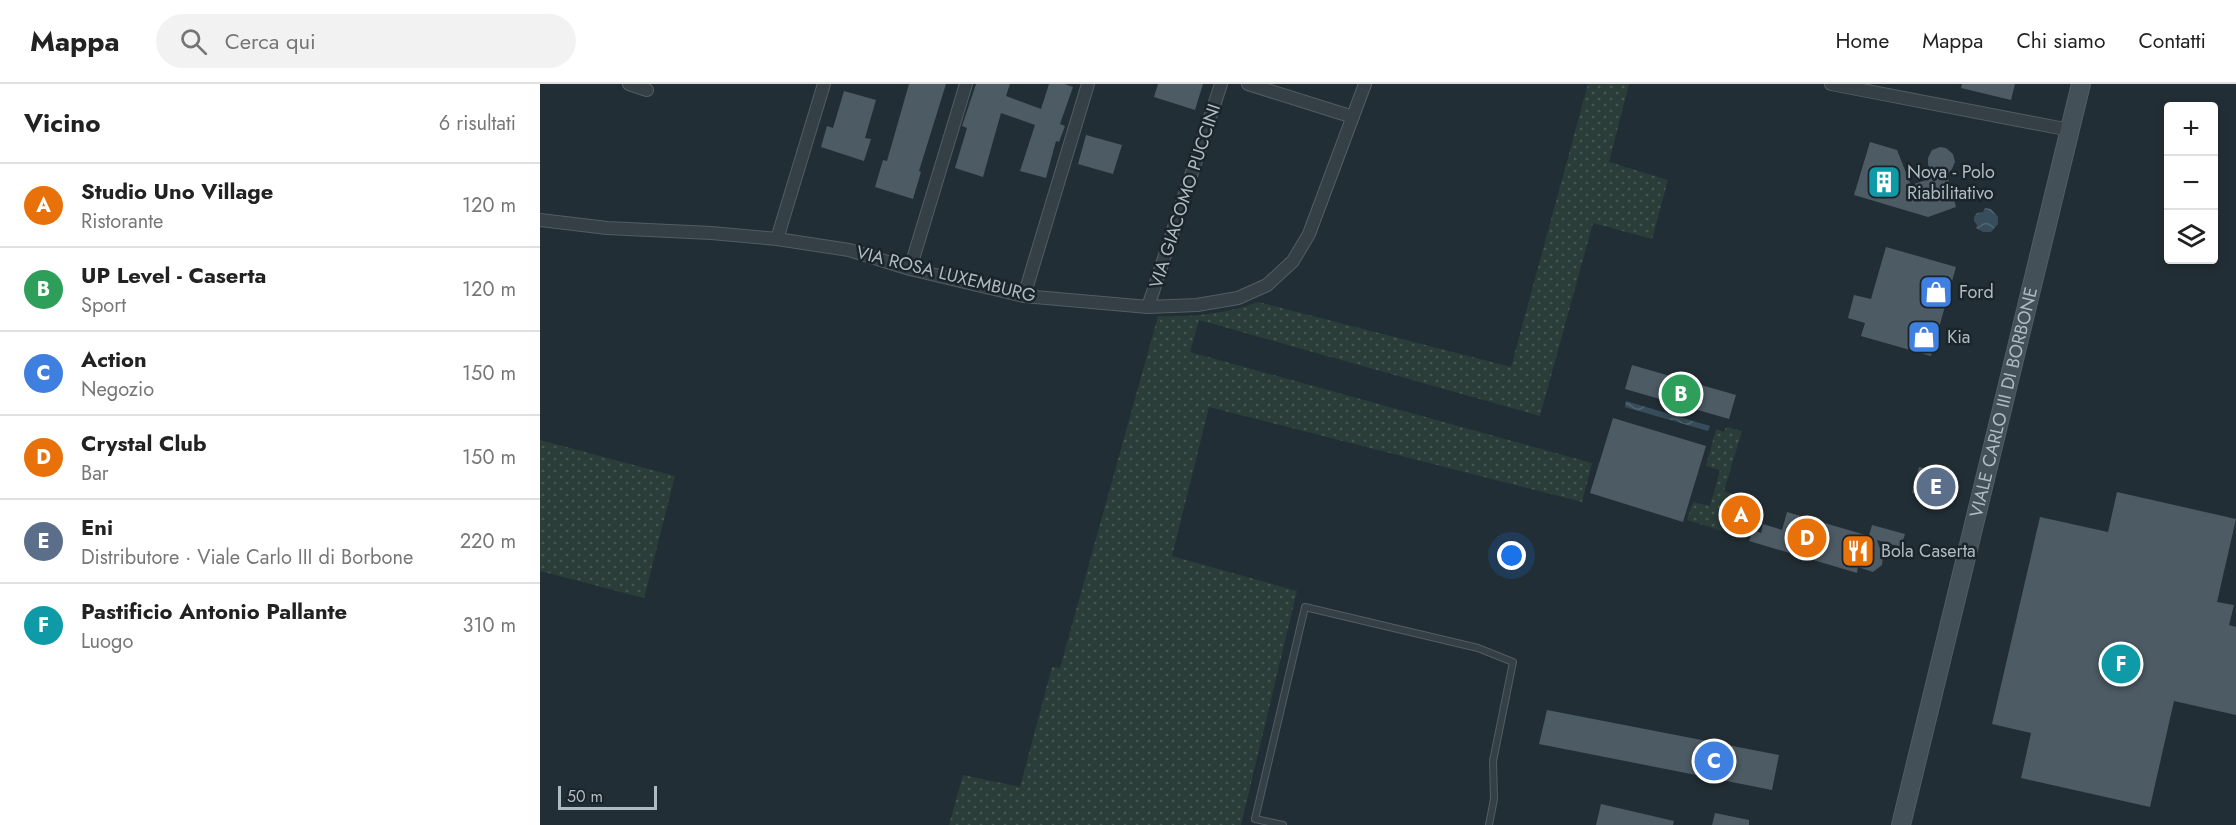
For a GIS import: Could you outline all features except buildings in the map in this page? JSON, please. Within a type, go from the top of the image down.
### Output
[{"type":"main road","name":"VIALE CARLO III DI BORBONE","points":[[1901,825],[2080,84]]},
{"type":"street","points":[[629,84],[647,90]]},
{"type":"street","points":[[777,239],[824,84]]},
{"type":"street","points":[[910,269],[966,84]]},
{"type":"street","points":[[1024,297],[1088,84]]},
{"type":"street","name":"VIA GIACOMO PUCCINI","points":[[1148,307],[1221,84]]},
{"type":"street","points":[[1248,84],[1353,117]]},
{"type":"street","name":"VIA ROSA LUXEMBURG","points":[[540,220],[607,228],[777,239],[849,250],[910,269],[1024,297],[1148,307],[1197,305],[1238,298],[1267,285],[1293,261],[1309,234],[1365,84]]},
{"type":"street","points":[[1831,84],[2070,130]]},
{"type":"lane","points":[[1282,825],[1256,819],[1305,607],[1478,648],[1513,662],[1493,761],[1494,799],[1489,825]]},
{"type":"green space","points":[[1588,84],[1629,84],[1609,162],[1668,180],[1652,239],[1593,223],[1540,416],[1199,320],[1190,352],[1592,463],[1582,502],[1209,407],[1172,556],[1297,591],[1241,825],[949,825],[963,775],[1020,787],[1052,667],[1060,668],[1158,316],[1209,314],[1258,302],[1511,367]]},
{"type":"green space","points":[[1726,427],[1742,431],[1724,491],[1739,497],[1731,502],[1737,512],[1745,516],[1737,520],[1732,534],[1687,520],[1693,502],[1710,506],[1720,470],[1706,466],[1716,429],[1724,432]]},
{"type":"green space","points":[[540,440],[675,476],[644,598],[540,571]]},
{"type":"water","points":[[1985,208],[1991,209],[1998,217],[1998,224],[1991,232],[1983,232],[1976,228],[1974,221],[1977,213],[1983,212]]},
{"type":"water","points":[[1626,401],[1710,426],[1708,431],[1625,407]]},
{"type":"place","name":"Nova - Polo Riabilitativo","points":[[1884,182]]},
{"type":"place","name":"Ford","points":[[1936,292]]},
{"type":"place","name":"Kia","points":[[1924,337]]},
{"type":"place","name":"UP Level - Caserta","points":[[1681,394]]},
{"type":"place","name":"Eni","points":[[1936,487]]},
{"type":"place","name":"Studio Uno Village","points":[[1741,515]]},
{"type":"place","name":"Crystal Club","points":[[1807,538]]},
{"type":"place","name":"Bola Caserta","points":[[1858,551]]},
{"type":"place","name":"Pastificio Antonio Pallante","points":[[2121,664]]},
{"type":"place","name":"Action","points":[[1714,761]]}]
